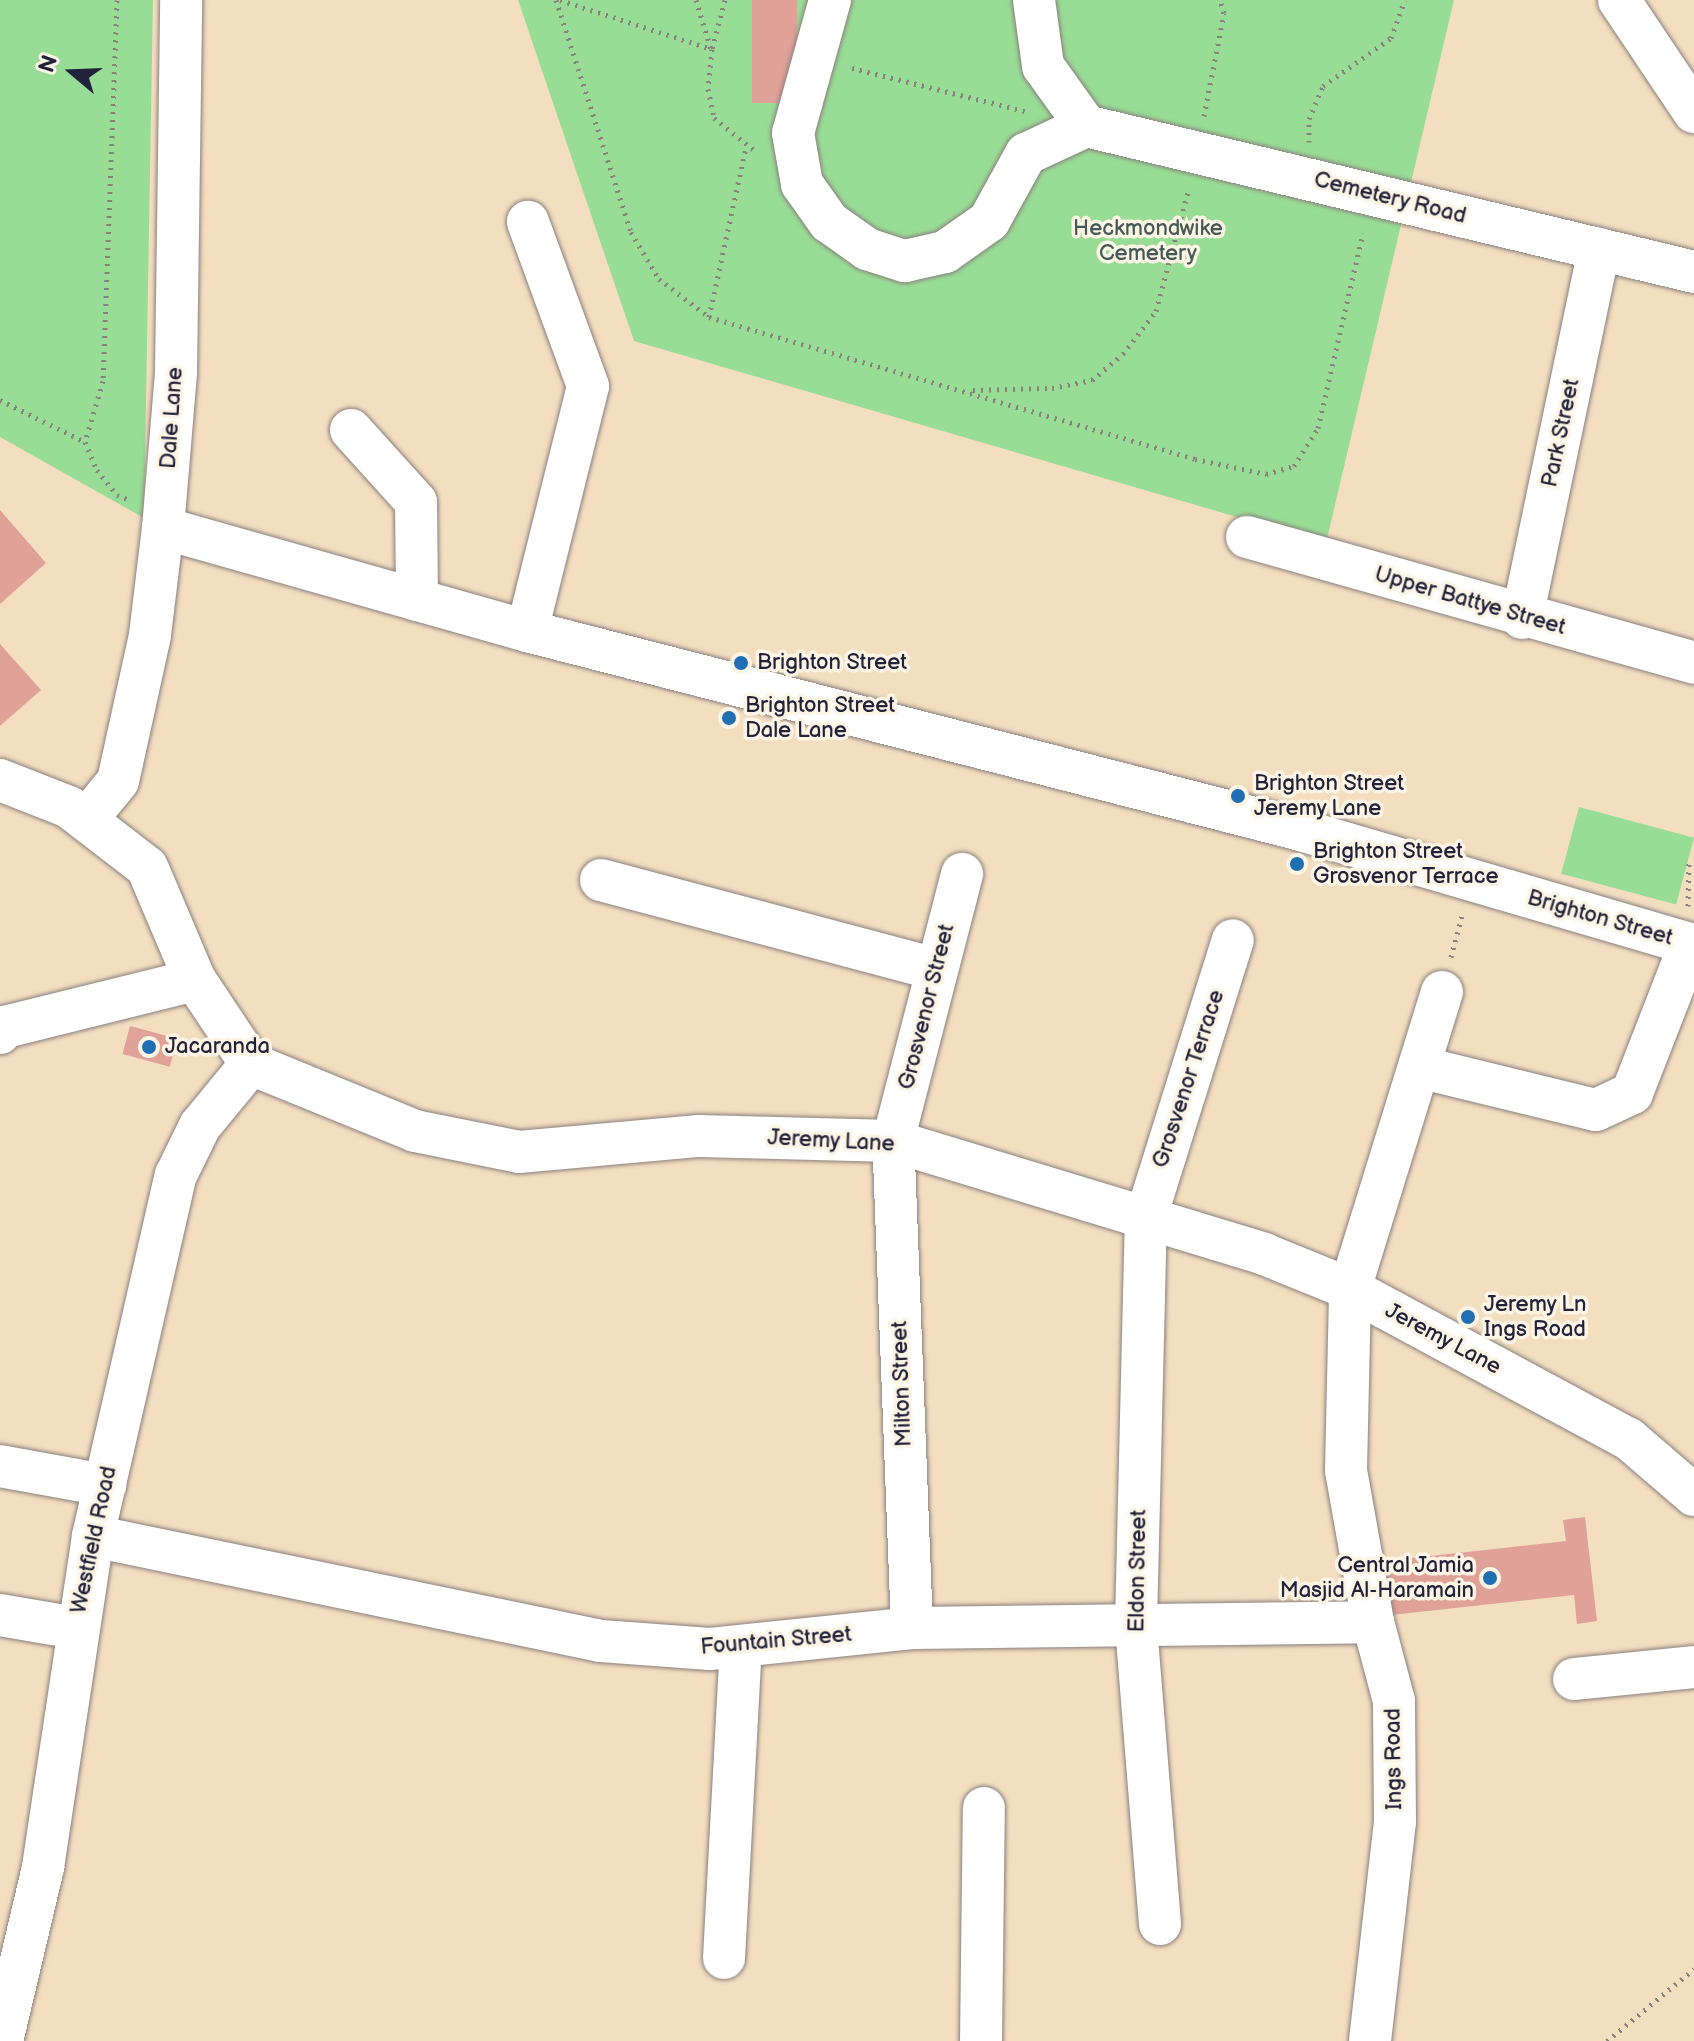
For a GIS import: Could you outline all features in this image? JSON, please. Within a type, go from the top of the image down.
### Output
[{"type":"street","name":"Dale Lane","points":[[86,820],[118,781],[150,635],[164,520],[176,373],[181,0]]},
{"type":"street","points":[[830,0],[793,133],[802,184],[829,222],[867,249],[905,261],[945,252],[989,221],[1026,154],[1086,126],[1043,66],[1034,0]]},
{"type":"street","points":[[1619,0],[1694,112]]},
{"type":"street","name":"Cemetery Road","points":[[1086,126],[1694,272]]},
{"type":"street","points":[[527,631],[588,386],[528,222]]},
{"type":"street","name":"Park Street","points":[[1522,618],[1599,249]]},
{"type":"street","points":[[351,430],[416,502],[417,600]]},
{"type":"street","name":"Brighton Street","points":[[164,520],[417,600],[527,631],[1282,825],[1692,945]]},
{"type":"street","name":"Upper Battye Street","points":[[1247,537],[1522,618],[1694,663]]},
{"type":"street","points":[[0,780],[69,807],[147,867],[195,980],[251,1064]]},
{"type":"street","name":"Grosvenor Street","points":[[893,1141],[962,874]]},
{"type":"street","points":[[601,880],[936,969]]},
{"type":"street","name":"Grosvenor Terrace","points":[[1146,1217],[1233,940]]},
{"type":"street","points":[[1419,1067],[1596,1110],[1632,1093],[1692,945]]},
{"type":"street","points":[[0,1033],[5,1027],[195,980]]},
{"type":"street","name":"Ings Road","points":[[1370,2041],[1395,1821],[1394,1701],[1373,1622],[1346,1470],[1350,1289],[1442,992]]},
{"type":"street","name":"Jeremy Lane","points":[[251,1064],[415,1131],[519,1152],[699,1136],[893,1141],[1264,1254],[1350,1289],[1629,1439],[1694,1495]]},
{"type":"street","name":"Westfield Road","points":[[2,2041],[43,1867],[76,1628],[93,1536],[176,1175],[200,1126],[251,1064]]},
{"type":"street","name":"Milton Street","points":[[893,1141],[912,1628]]},
{"type":"street","name":"Eldon Street","points":[[1146,1217],[1136,1623],[1160,1924]]},
{"type":"street","points":[[0,1466],[105,1485]]},
{"type":"street","name":"Fountain Street","points":[[93,1536],[601,1641],[741,1646],[912,1628],[1373,1622]]},
{"type":"street","points":[[0,1615],[76,1628]]},
{"type":"street","points":[[724,1958],[741,1646]]},
{"type":"street","points":[[1574,1679],[1694,1667]]},
{"type":"street","points":[[981,2041],[984,1808]]},
{"type":"path","points":[[117,0],[103,381],[85,442],[97,470],[117,495],[164,520]]},
{"type":"path","points":[[558,0],[712,49]]},
{"type":"path","points":[[558,0],[631,232],[659,279],[709,317],[1195,459],[1266,474],[1294,466],[1318,428],[1372,193]]},
{"type":"path","points":[[696,0],[712,49]]},
{"type":"path","points":[[725,0],[712,49],[708,89],[714,118],[746,147],[800,170]]},
{"type":"path","points":[[960,390],[1052,388],[1092,380],[1123,354],[1156,311],[1197,152],[1224,13],[1220,0]]},
{"type":"path","points":[[1325,182],[1307,138],[1313,108],[1323,86],[1391,38],[1405,0]]},
{"type":"path","points":[[812,58],[1086,126]]},
{"type":"path","points":[[709,317],[746,147]]},
{"type":"path","points":[[0,400],[85,442]]},
{"type":"path","points":[[1442,992],[1472,881]]},
{"type":"path","points":[[1607,2041],[1694,1969]]},
{"type":"green space","points":[[0,0],[153,0],[144,518],[0,437]]},
{"type":"green space","name":"Heckmondwike Cemetery","points":[[518,0],[1454,0],[1326,543],[634,341]]},
{"type":"green space","points":[[1579,807],[1694,838],[1676,904],[1561,874]]},
{"type":"building","points":[[752,0],[797,0],[797,103],[752,103]]},
{"type":"building","points":[[0,510],[46,563],[0,604]]},
{"type":"building","points":[[0,644],[41,690],[0,726]]},
{"type":"building","name":"Jacaranda","points":[[130,1026],[177,1039],[170,1067],[122,1054]]},
{"type":"building","name":"Central Jamia Masjid Al-Haramain","points":[[1585,1517],[1597,1621],[1577,1624],[1574,1595],[1391,1615],[1385,1561],[1566,1541],[1563,1520]]},
{"type":"place","name":"Brighton Street","points":[[741,663]]},
{"type":"place","name":"Brighton Street Dale Lane","points":[[729,718]]},
{"type":"place","name":"Brighton Street Jeremy Lane","points":[[1238,796]]},
{"type":"place","name":"Brighton Street Grosvenor Terrace","points":[[1297,864]]},
{"type":"place","name":"Jacaranda","points":[[149,1047]]},
{"type":"place","name":"Jeremy Ln Ings Road","points":[[1468,1317]]},
{"type":"place","name":"Central Jamia Masjid Al-Haramain","points":[[1490,1578]]}]
